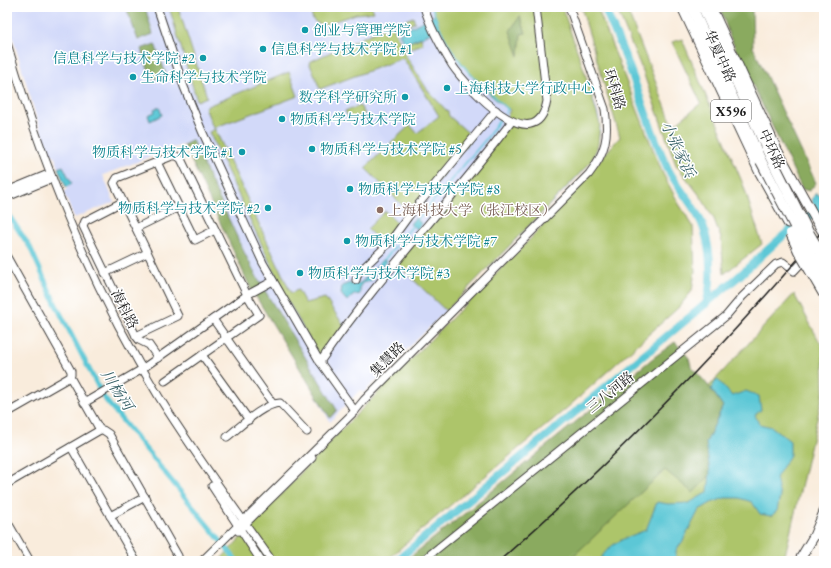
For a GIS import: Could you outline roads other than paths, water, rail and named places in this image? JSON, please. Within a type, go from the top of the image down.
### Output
[{"type":"highway","name":"中环路","points":[[692,7],[775,190],[824,278]]},
{"type":"highway","name":"中环路","points":[[703,7],[770,156],[808,232],[824,259]]},
{"type":"highway","points":[[770,156],[824,247]]},
{"type":"highway","points":[[775,190],[799,251],[824,294]]},
{"type":"main road","name":"华夏中路","points":[[682,7],[759,171],[824,286]]},
{"type":"main road","name":"华夏中路","points":[[711,7],[778,152],[822,230]]},
{"type":"main road","points":[[799,561],[814,536],[824,512]]},
{"type":"street","points":[[157,7],[184,87],[202,131],[263,263],[320,362],[355,410]]},
{"type":"street","points":[[424,7],[439,43],[462,78],[482,100],[503,116],[520,124],[532,123],[541,117],[546,107],[547,100],[536,7]]},
{"type":"street","name":"环科路","points":[[569,7],[605,109],[607,125],[606,140],[602,153],[590,175]]},
{"type":"street","name":"环科路","points":[[573,7],[604,92],[612,124],[611,141],[606,155],[600,167],[590,175]]},
{"type":"street","name":"海科路","points":[[7,43],[48,177]]},
{"type":"street","name":"海科路","points":[[7,58],[26,118],[48,177],[66,224],[95,289],[167,418],[241,525],[261,561]]},
{"type":"street","points":[[320,362],[345,327],[427,225],[490,150],[503,116]]},
{"type":"street","points":[[356,280],[358,273],[392,239],[408,217],[503,116]]},
{"type":"street","points":[[136,336],[178,316],[114,186],[116,179],[175,155],[179,157],[247,295],[260,315],[165,381]]},
{"type":"street","points":[[157,162],[195,240],[215,230]]},
{"type":"street","name":"集慧路","points":[[241,525],[590,175]]},
{"type":"street","name":"集慧路","points":[[202,561],[217,549],[590,175]]},
{"type":"street","points":[[7,191],[48,177]]},
{"type":"street","points":[[7,197],[48,177]]},
{"type":"street","points":[[122,202],[85,221],[83,224],[136,336],[139,340],[147,343],[158,358]]},
{"type":"street","points":[[136,228],[179,207]]},
{"type":"street","points":[[105,273],[147,253]]},
{"type":"street","name":"三八河路","points":[[422,561],[726,316],[742,297],[776,264],[783,262],[794,271],[807,256]]},
{"type":"street","points":[[7,257],[70,367],[70,377],[100,430]]},
{"type":"street","points":[[84,403],[141,370],[247,295],[273,281]]},
{"type":"street","points":[[213,319],[273,404]]},
{"type":"street","points":[[202,355],[249,420]]},
{"type":"street","points":[[7,414],[70,377]]},
{"type":"street","points":[[227,437],[273,404],[280,404],[307,432]]},
{"type":"street","points":[[7,484],[100,430],[104,430],[109,434],[180,561]]},
{"type":"street","points":[[71,447],[136,561]]},
{"type":"street","points":[[110,516],[145,497]]},
{"type":"street","points":[[7,521],[30,561]]},
{"type":"street","name":"海科路","points":[[241,525],[272,561]]},
{"type":"street","name":"集慧路","points":[[208,561],[217,549]]},
{"type":"water","points":[[435,15],[441,29],[404,44],[399,33]]},
{"type":"water","points":[[159,107],[162,115],[150,121],[148,115],[155,112],[154,109]]},
{"type":"water","points":[[63,166],[72,184],[66,187],[58,168]]},
{"type":"water","points":[[816,193],[821,197],[824,203],[824,212],[819,214],[811,200]]},
{"type":"water","points":[[415,218],[422,224],[417,229],[410,224]]},
{"type":"water","points":[[382,260],[387,262],[378,268],[372,280],[363,283],[360,286],[360,294],[354,295],[347,301],[341,294],[342,286],[350,283],[353,285],[360,283]]},
{"type":"water","points":[[717,379],[732,396],[746,391],[759,396],[761,410],[755,415],[759,424],[772,427],[790,441],[790,455],[776,478],[780,496],[777,511],[771,516],[760,514],[752,502],[739,498],[725,498],[711,503],[699,510],[683,541],[676,550],[676,561],[599,561],[609,549],[620,541],[646,530],[657,502],[668,504],[689,503],[708,492],[710,472],[706,443],[723,406],[711,389]]},
{"type":"waterway","points":[[432,7],[438,24],[453,52],[483,87],[508,109],[505,113]]},
{"type":"waterway","name":"小张家浜","points":[[604,7],[627,61],[668,169],[702,223],[709,250],[710,268],[710,286],[706,304]]},
{"type":"waterway","points":[[416,221],[486,139],[501,118]]},
{"type":"waterway","points":[[396,561],[738,277],[791,230],[802,221],[824,208]]},
{"type":"waterway","name":"川杨河","points":[[7,213],[30,247],[55,303],[104,398],[237,561]]},
{"type":"waterway","points":[[384,260],[414,224]]},
{"type":"railway","points":[[499,561],[585,483],[668,401],[708,359],[824,229]]},
{"type":"place","name":"创业与管理学院","points":[[305,30]]},
{"type":"place","name":"信息科学与技术学院 #1","points":[[263,49]]},
{"type":"place","name":"信息科学与技术学院 #2","points":[[203,58]]},
{"type":"place","name":"生命科学与技术学院","points":[[133,77]]},
{"type":"place","name":"上海科技大学行政中心","points":[[447,88]]},
{"type":"place","name":"数学科学研究所","points":[[405,97]]},
{"type":"place","name":"物质科学与技术学院","points":[[282,119]]},
{"type":"place","name":"物质科学与技术学院 #5","points":[[312,149]]},
{"type":"place","name":"物质科学与技术学院 #1","points":[[242,152]]},
{"type":"place","name":"物质科学与技术学院 #8","points":[[350,189]]},
{"type":"place","name":"物质科学与技术学院 #2","points":[[268,208]]},
{"type":"place","name":"上海科技大学（张江校区）","points":[[380,210]]},
{"type":"place","name":"物质科学与技术学院 #7","points":[[347,241]]},
{"type":"place","name":"物质科学与技术学院 #3","points":[[300,273]]}]
